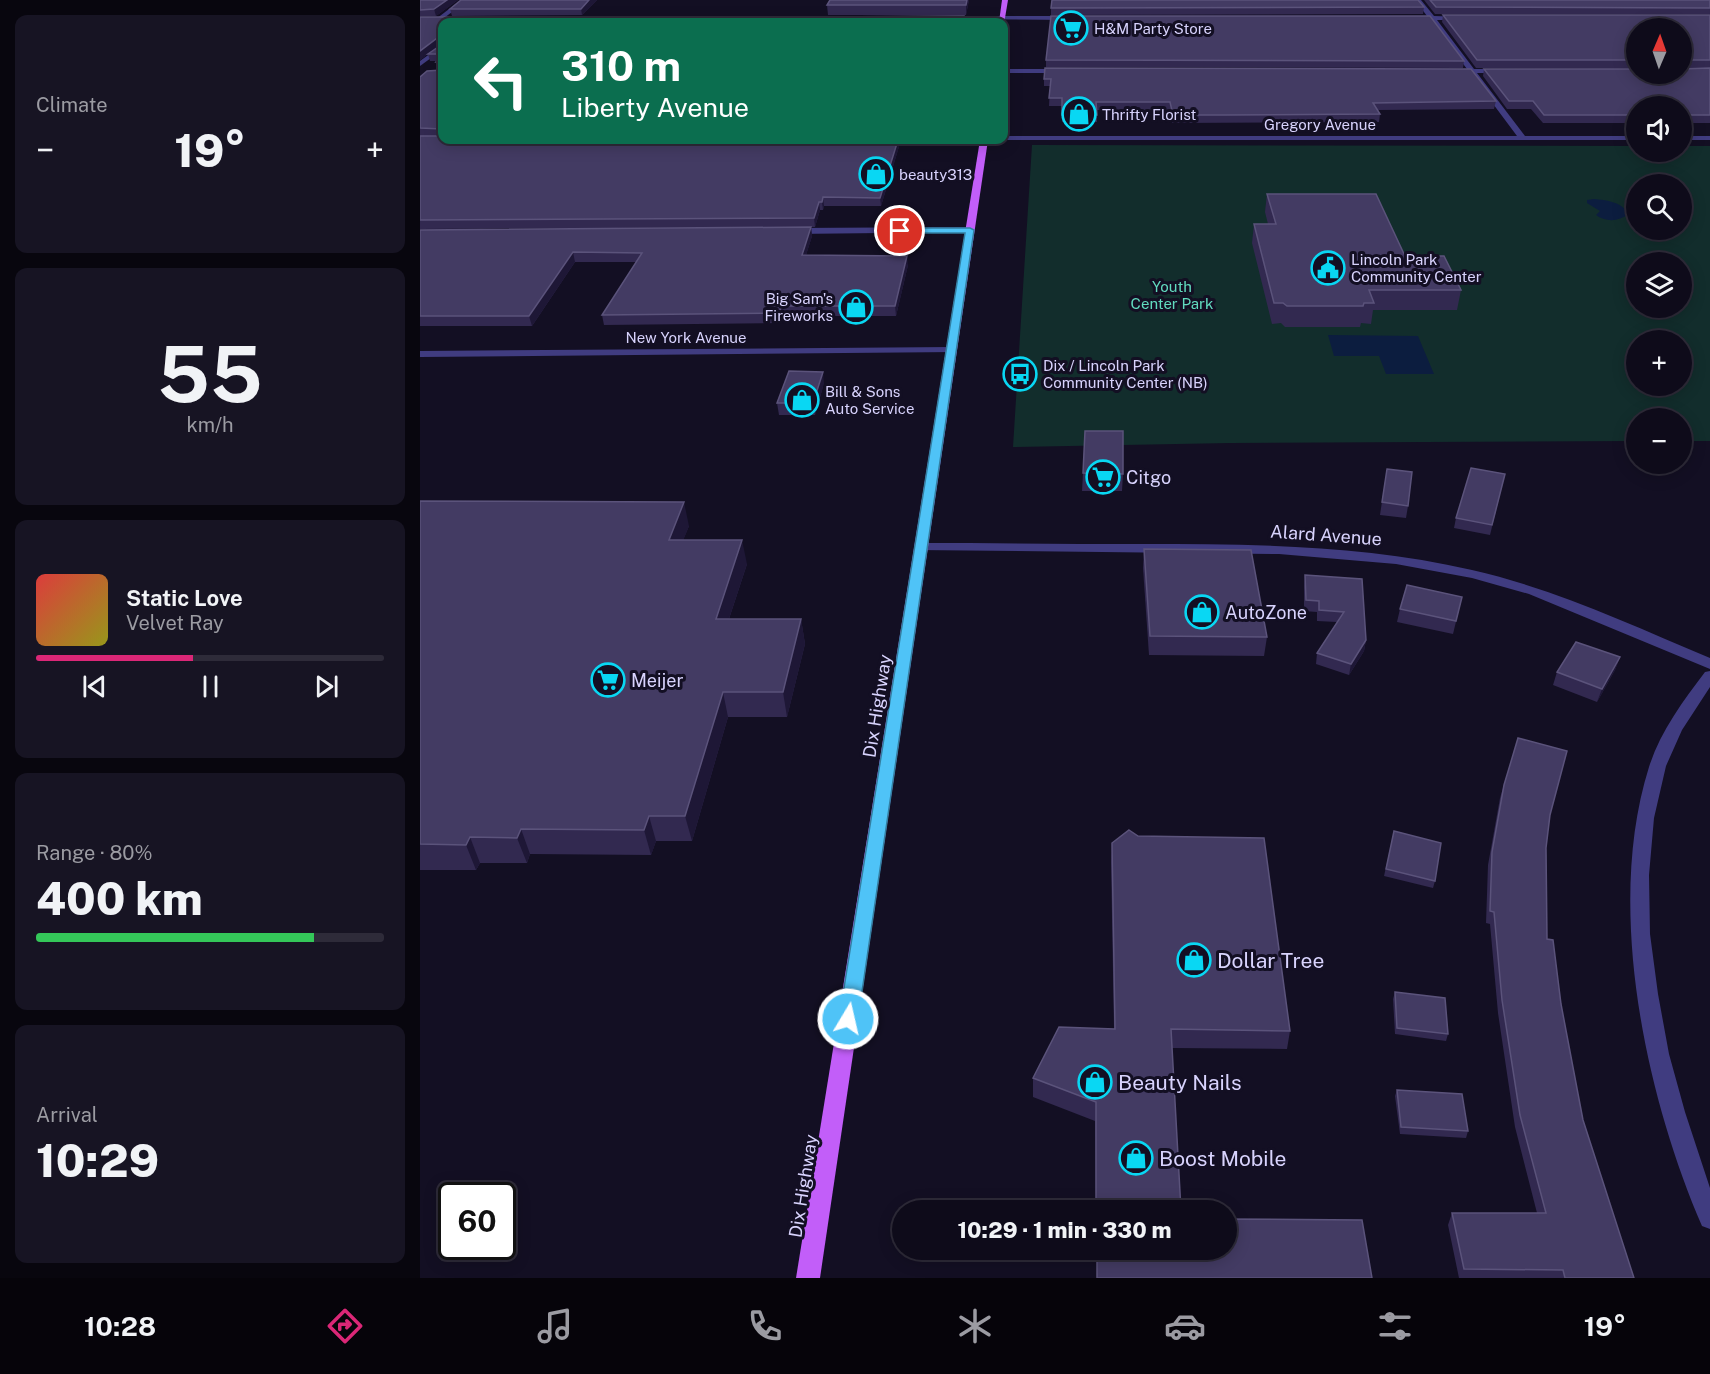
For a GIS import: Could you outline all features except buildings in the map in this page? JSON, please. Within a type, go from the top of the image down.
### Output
[{"type":"main road","points":[[1002,18],[1005,0]]},
{"type":"main road","name":"Dix Highway","points":[[808,1278],[983,144]]},
{"type":"street","points":[[441,18],[465,0]]},
{"type":"street","points":[[1418,0],[1523,138]]},
{"type":"street","points":[[1008,20],[1079,18]]},
{"type":"street","points":[[1409,18],[1467,18]]},
{"type":"street","points":[[429,20],[438,20]]},
{"type":"street","points":[[420,64],[438,50]]},
{"type":"street","points":[[1008,71],[1070,71]]},
{"type":"street","points":[[1449,71],[1508,71]]},
{"type":"street","name":"Gregory Avenue","points":[[1008,138],[1626,138]]},
{"type":"street","points":[[1692,138],[1710,138]]},
{"type":"street","points":[[786,231],[970,230]]},
{"type":"street","name":"New York Avenue","points":[[420,354],[952,350]]},
{"type":"street","name":"Alard Avenue","points":[[921,547],[1259,549],[1368,554],[1421,563],[1514,585],[1577,607],[1710,664]]},
{"type":"street","points":[[1710,676],[1683,712],[1658,766],[1643,829],[1638,904],[1646,990],[1670,1099],[1710,1218]]},
{"type":"green space","name":"Youth Center Park","points":[[1032,145],[1626,146],[1626,162],[1692,162],[1692,146],[1710,146],[1710,441],[1692,441],[1692,408],[1626,408],[1626,441],[1230,443],[1013,447]]},
{"type":"water","points":[[1594,199],[1618,204],[1626,210],[1626,216],[1616,220],[1600,217],[1596,215],[1600,211],[1587,203],[1587,200]]},
{"type":"water","points":[[1328,335],[1418,336],[1434,374],[1386,374],[1379,356],[1334,356]]},
{"type":"place","name":"H&M Party Store","points":[[1071,28]]},
{"type":"place","name":"Thrifty Florist","points":[[1079,114]]},
{"type":"place","name":"beauty313","points":[[876,174]]},
{"type":"place","name":"Lincoln Park Community Center","points":[[1328,268]]},
{"type":"place","name":"Big Sam's Fireworks","points":[[856,307]]},
{"type":"place","name":"Dix / Lincoln Park Community Center (NB)","points":[[1020,374]]},
{"type":"place","name":"Bill & Sons Auto Service","points":[[802,400]]},
{"type":"place","name":"Citgo","points":[[1103,477]]},
{"type":"place","name":"AutoZone","points":[[1202,612]]},
{"type":"place","name":"Meijer","points":[[608,680]]},
{"type":"place","name":"Dollar Tree","points":[[1194,960]]},
{"type":"place","name":"Beauty Nails","points":[[1095,1082]]},
{"type":"place","name":"Boost Mobile","points":[[1136,1158]]},
{"type":"route","points":[[848,1019],[970,230],[900,231]]}]
